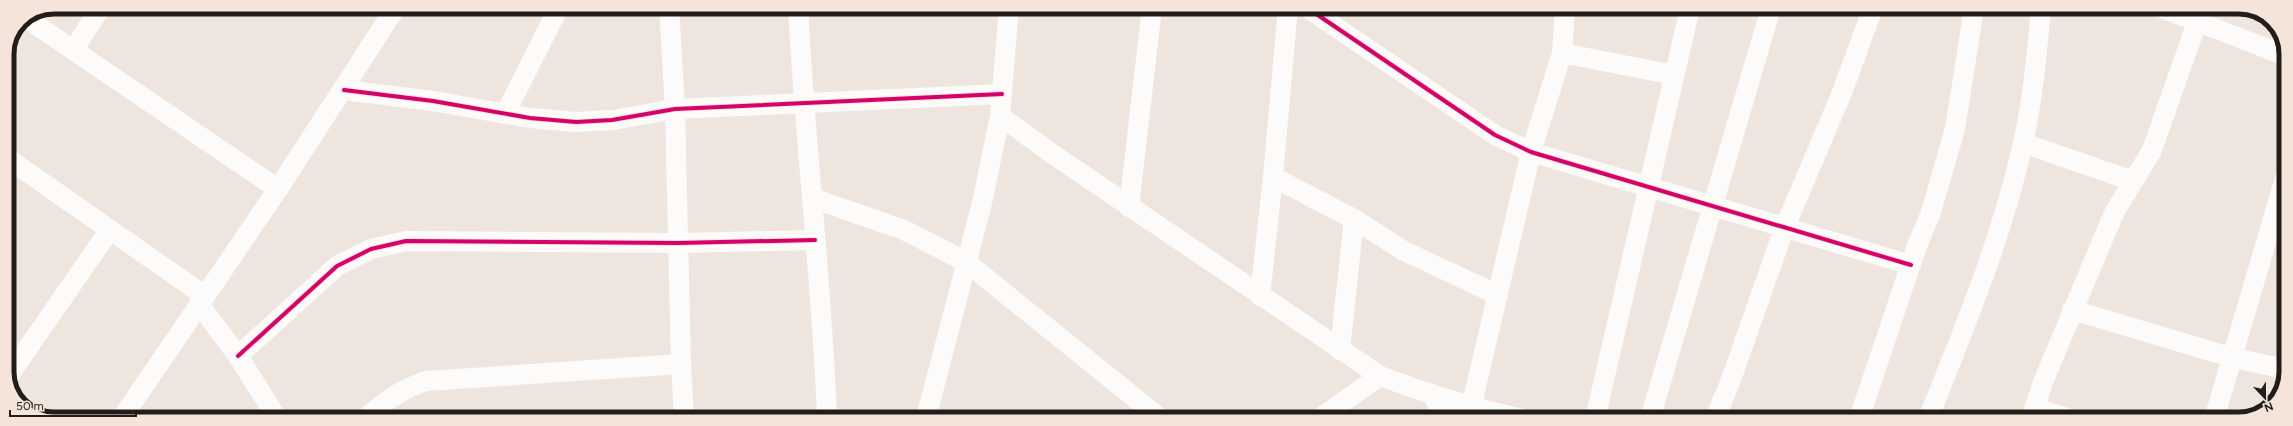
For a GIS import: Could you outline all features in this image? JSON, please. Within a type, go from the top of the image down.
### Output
[{"type":"street","points":[[74,49],[96,14]]},
{"type":"street","points":[[126,412],[344,90],[388,14]]},
{"type":"street","points":[[505,114],[555,14]]},
{"type":"street","points":[[668,14],[675,109],[681,364],[684,412]]},
{"type":"street","points":[[798,14],[803,102],[812,198],[827,412]]},
{"type":"street","points":[[928,412],[982,203],[1000,116],[1008,14]]},
{"type":"street","points":[[1130,206],[1151,14]]},
{"type":"street","points":[[1260,296],[1273,177],[1287,14]]},
{"type":"street","points":[[1315,14],[1495,135],[1531,152],[1784,229],[1911,265]]},
{"type":"street","points":[[1471,408],[1531,152],[1562,53],[1565,14]]},
{"type":"street","points":[[1596,412],[1689,14]]},
{"type":"street","points":[[1652,412],[1674,333],[1714,207],[1769,14]]},
{"type":"street","points":[[1718,412],[1732,377],[1784,229],[1841,95],[1871,14]]},
{"type":"street","points":[[1861,412],[1917,246],[1931,212],[1955,130],[1973,14]]},
{"type":"street","points":[[1931,412],[1958,345],[2003,217],[2023,143],[2035,73],[2040,14]]},
{"type":"street","points":[[2033,412],[2043,382],[2072,310],[2114,213],[2152,150],[2200,15],[2279,53]]},
{"type":"street","points":[[31,21],[278,189]]},
{"type":"street","points":[[1562,53],[1674,75]]},
{"type":"street","points":[[344,90],[434,101],[530,118],[576,122],[612,120],[675,109],[1002,94]]},
{"type":"street","points":[[1000,116],[1260,296],[1380,376],[1434,397],[1490,412]]},
{"type":"street","points":[[2023,143],[2133,181]]},
{"type":"street","points":[[14,163],[202,300],[273,412]]},
{"type":"street","points":[[1273,177],[1354,219],[1404,251],[1498,295]]},
{"type":"street","points":[[812,198],[904,230],[966,262],[1152,412]]},
{"type":"street","points":[[2216,412],[2234,358],[2279,199]]},
{"type":"street","points":[[1340,350],[1354,219]]},
{"type":"street","points":[[14,369],[109,231]]},
{"type":"street","points":[[238,356],[337,266],[371,249],[406,241],[678,243],[815,240]]},
{"type":"street","points":[[2072,310],[2234,358],[2279,368]]},
{"type":"street","points":[[373,412],[386,400],[406,388],[426,381],[681,364]]},
{"type":"street","points":[[1329,412],[1380,376]]},
{"type":"street","points":[[1434,397],[1440,412]]},
{"type":"cycle path","points":[[1316,14],[1495,135],[1531,152],[1911,265]]},
{"type":"cycle path","points":[[344,90],[433,101],[530,118],[576,122],[612,120],[675,109],[1002,94]]},
{"type":"cycle path","points":[[238,356],[337,266],[371,249],[406,241],[678,243],[815,240]]}]
